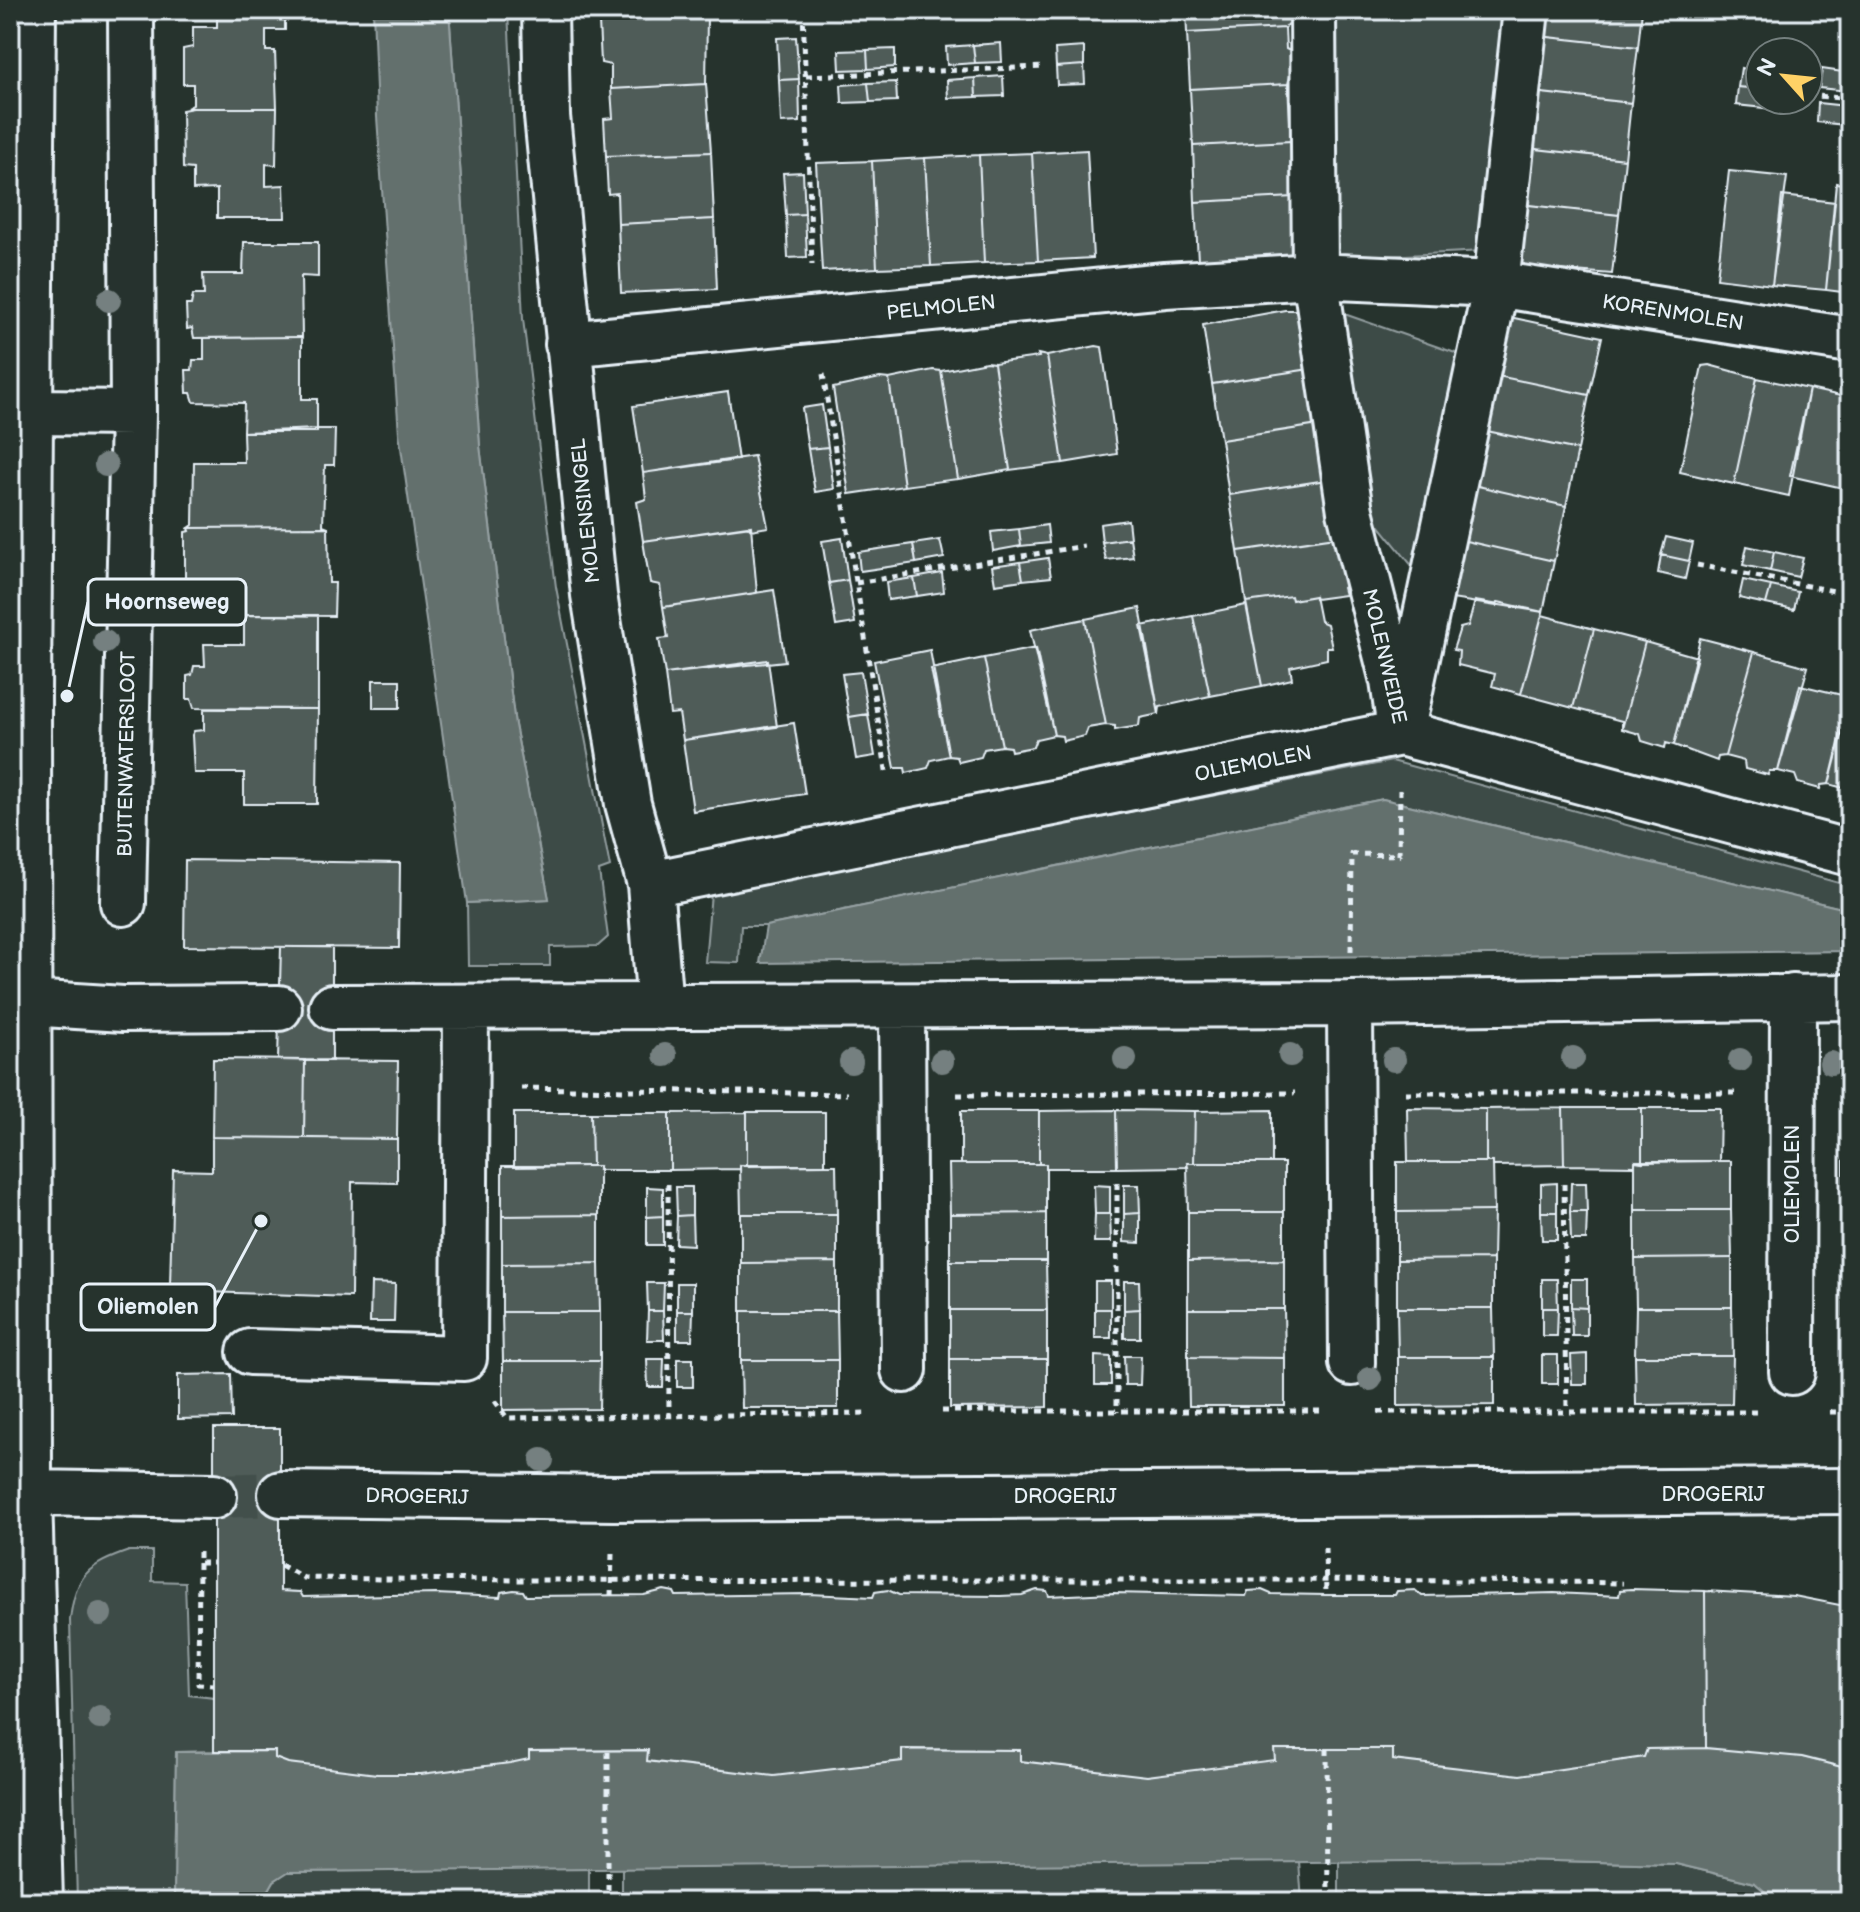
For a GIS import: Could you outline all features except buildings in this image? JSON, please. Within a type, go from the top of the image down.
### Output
[{"type":"street","points":[[33,10],[33,412],[28,693],[29,1493],[40,1902]]},
{"type":"street","name":"BUITENWATERSLOOT","points":[[123,903],[133,413],[131,10]]},
{"type":"street","name":"MOLENSINGEL","points":[[545,10],[547,116],[594,595],[628,804],[650,884],[660,1007]]},
{"type":"street","name":"MOLENWEIDE","points":[[1313,10],[1315,276],[1350,511],[1393,681],[1401,733]]},
{"type":"street","name":"MOLENWEIDE","points":[[1401,733],[1496,284],[1526,10]]},
{"type":"street","points":[[1315,276],[1496,284]]},
{"type":"street","name":"PELMOLEN","points":[[568,344],[1165,285],[1315,276]]},
{"type":"street","name":"KORENMOLEN","points":[[1496,284],[1850,340]]},
{"type":"street","points":[[33,412],[133,413]]},
{"type":"street","name":"OLIEMOLEN","points":[[650,884],[1401,733],[1850,853]]},
{"type":"street","points":[[1351,985],[1352,1363]]},
{"type":"street","points":[[332,1007],[902,1007],[1351,985],[1850,997]]},
{"type":"street","name":"OLIEMOLEN","points":[[1792,1372],[1793,997]]},
{"type":"street","points":[[29,1003],[123,1009],[279,1008]]},
{"type":"street","points":[[902,1007],[904,1370]]},
{"type":"street","points":[[250,1352],[464,1358],[468,1085],[466,1008]]},
{"type":"street","name":"DROGERIJ","points":[[281,1494],[630,1498],[1850,1491]]},
{"type":"street","points":[[29,1493],[214,1496]]},
{"type":"path","points":[[803,10],[814,318],[887,776]]},
{"type":"path","points":[[805,76],[1044,67]]},
{"type":"path","points":[[1824,97],[1850,99]]},
{"type":"path","points":[[856,583],[1084,546]]},
{"type":"path","points":[[1697,565],[1850,594]]},
{"type":"path","points":[[1351,985],[1352,854],[1399,855],[1400,781]]},
{"type":"path","points":[[468,1085],[902,1095],[1792,1093]]},
{"type":"path","points":[[1117,1183],[1117,1412]]},
{"type":"path","points":[[668,1184],[669,1416]]},
{"type":"path","points":[[1564,1184],[1567,1412]]},
{"type":"path","points":[[949,1411],[1336,1412]]},
{"type":"path","points":[[1399,1412],[1732,1412]]},
{"type":"path","points":[[507,1418],[842,1413]]},
{"type":"path","points":[[199,1563],[198,1684],[214,1685]]},
{"type":"path","points":[[281,1565],[304,1578],[565,1582],[1325,1578],[1623,1583]]},
{"type":"path","points":[[1327,1749],[1328,1902]]},
{"type":"path","points":[[608,1750],[608,1899]]},
{"type":"shaded area","points":[[373,10],[449,10],[480,446],[515,725],[549,899],[467,903],[399,434],[377,117]]},
{"type":"shaded area","points":[[449,10],[508,10],[523,319],[556,587],[610,867],[599,871],[608,937],[598,946],[550,947],[550,966],[468,966],[467,903],[549,899],[515,725],[480,446]]},
{"type":"shaded area","points":[[1334,10],[1510,10],[1484,251],[1327,259]]},
{"type":"shaded area","points":[[1333,310],[1461,355],[1421,577],[1361,503]]},
{"type":"shaded area","points":[[1392,761],[1850,886],[1850,910],[1383,799],[766,926],[741,926],[739,963],[705,962],[711,893]]},
{"type":"shaded area","points":[[1383,799],[1850,910],[1850,951],[760,963],[766,926]]},
{"type":"shaded area","points":[[129,1551],[152,1551],[152,1581],[185,1582],[189,1695],[214,1698],[214,1751],[176,1752],[174,1902],[77,1902],[72,1605],[86,1574],[103,1561]]},
{"type":"shaded area","points":[[1735,1748],[1802,1757],[1850,1769],[1850,1902],[1777,1902],[1755,1883],[1676,1864],[1512,1860],[288,1872],[274,1881],[262,1902],[174,1902],[176,1752]]},
{"type":"shaded area","points":[[1339,1860],[1676,1864],[1755,1883],[1777,1902],[1339,1902]]},
{"type":"shaded area","points":[[1299,1861],[1302,1902],[622,1902],[622,1868]]},
{"type":"shaded area","points":[[589,1868],[589,1902],[262,1902],[274,1881],[287,1872]]},
{"type":"tunnel","points":[[214,1496],[281,1494]]},
{"type":"place","name":"Hoornseweg","points":[[67,696]]},
{"type":"place","name":"Oliemolen","points":[[261,1221]]}]
